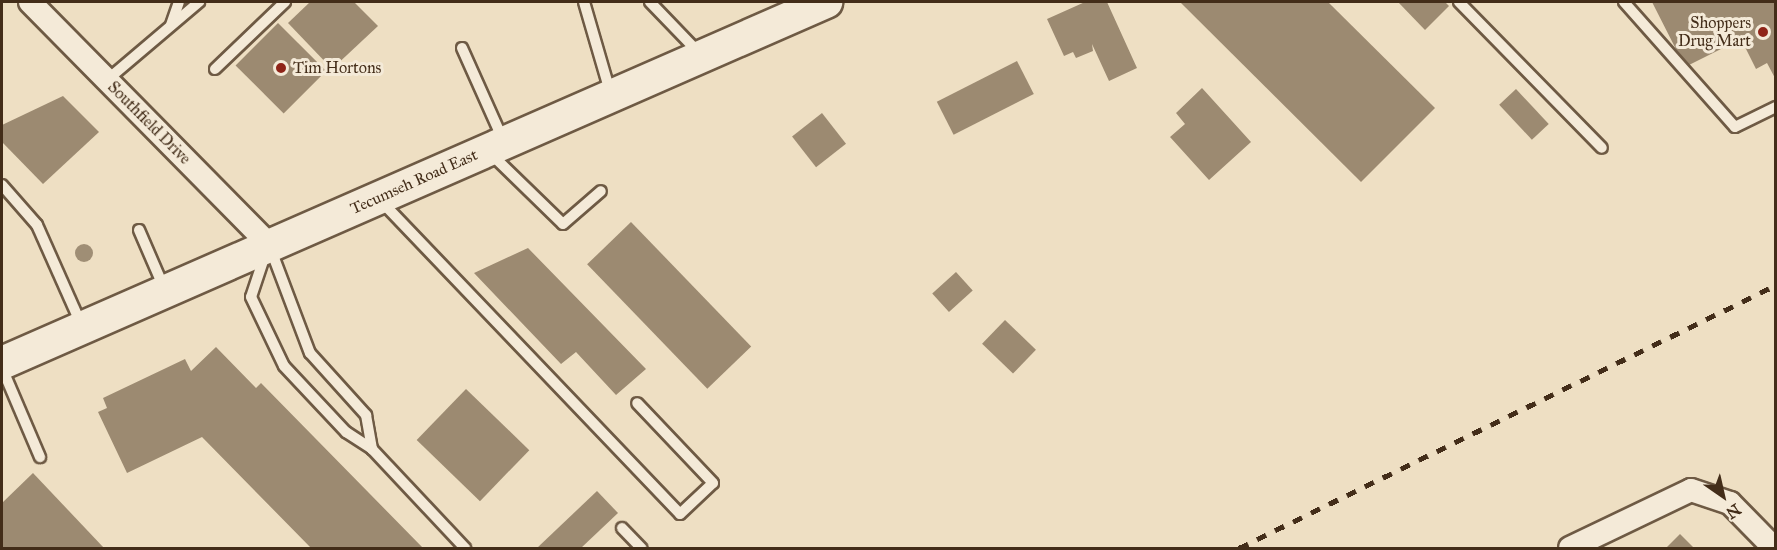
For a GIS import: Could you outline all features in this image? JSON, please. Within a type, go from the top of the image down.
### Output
[{"type":"main road","name":"Tecumseh Road East","points":[[2,363],[269,244],[826,2]]},
{"type":"street","name":"Southfield Drive","points":[[33,2],[269,244]]},
{"type":"street","points":[[1570,549],[1690,490],[1730,503],[1774,549]]},
{"type":"lane","points":[[171,25],[179,2]]},
{"type":"lane","points":[[107,80],[198,2]]},
{"type":"lane","points":[[214,69],[285,2]]},
{"type":"lane","points":[[584,2],[611,95]]},
{"type":"lane","points":[[650,2],[702,57]]},
{"type":"lane","points":[[1460,2],[1602,148]]},
{"type":"lane","points":[[1624,2],[1734,128],[1776,106]]},
{"type":"lane","points":[[462,48],[496,146],[564,224],[601,191]]},
{"type":"lane","points":[[2,185],[37,225],[82,327]]},
{"type":"lane","points":[[378,198],[680,514],[713,483],[637,404]]},
{"type":"lane","points":[[139,230],[166,290]]},
{"type":"lane","points":[[269,244],[252,297],[284,366],[346,432],[372,449],[465,549]]},
{"type":"lane","points":[[269,244],[310,353],[366,415],[372,449]]},
{"type":"lane","points":[[2,368],[40,457]]},
{"type":"lane","points":[[622,528],[641,549]]},
{"type":"building","points":[[310,2],[354,2],[378,26],[332,69],[288,23]]},
{"type":"building","points":[[1085,2],[1107,2],[1137,68],[1109,81],[1092,44],[1093,51],[1076,58],[1073,52],[1064,56],[1047,19]]},
{"type":"building","points":[[1180,2],[1328,2],[1435,108],[1361,182]]},
{"type":"building","points":[[1398,2],[1445,2],[1449,6],[1425,30]]},
{"type":"building","points":[[1652,2],[1776,2],[1776,80],[1767,63],[1756,69],[1741,39],[1685,67]]},
{"type":"building","name":"Tim Hortons","points":[[278,23],[326,71],[284,114],[236,65]]},
{"type":"building","points":[[1017,61],[1034,94],[954,135],[937,102]]},
{"type":"building","points":[[1202,88],[1251,142],[1209,180],[1170,137],[1185,124],[1176,113]]},
{"type":"building","points":[[1516,89],[1549,124],[1532,140],[1499,105]]},
{"type":"building","points":[[63,96],[99,132],[43,184],[2,142],[2,125]]},
{"type":"building","points":[[822,113],[846,144],[816,167],[792,136]]},
{"type":"building","points":[[631,222],[751,346],[707,389],[587,264]]},
{"type":"building","points":[[528,248],[646,369],[616,395],[576,352],[561,364],[474,273]]},
{"type":"building","points":[[956,272],[973,291],[949,312],[932,293]]},
{"type":"building","points":[[1005,320],[1036,350],[1013,374],[982,344]]},
{"type":"building","points":[[216,347],[256,388],[261,383],[423,548],[311,548],[202,437],[127,473],[98,412],[107,408],[103,398],[185,359],[191,371]]},
{"type":"building","points":[[466,389],[529,450],[480,501],[417,440]]},
{"type":"building","points":[[33,473],[104,548],[2,548],[2,503]]},
{"type":"building","points":[[597,491],[618,513],[581,548],[537,548]]},
{"type":"building","points":[[1680,534],[1694,548],[1666,548]]},
{"type":"railway","points":[[1239,548],[1776,285]]},
{"type":"place","name":"Shoppers Drug Mart","points":[[1763,32]]},
{"type":"place","name":"Tim Hortons","points":[[281,68]]}]
